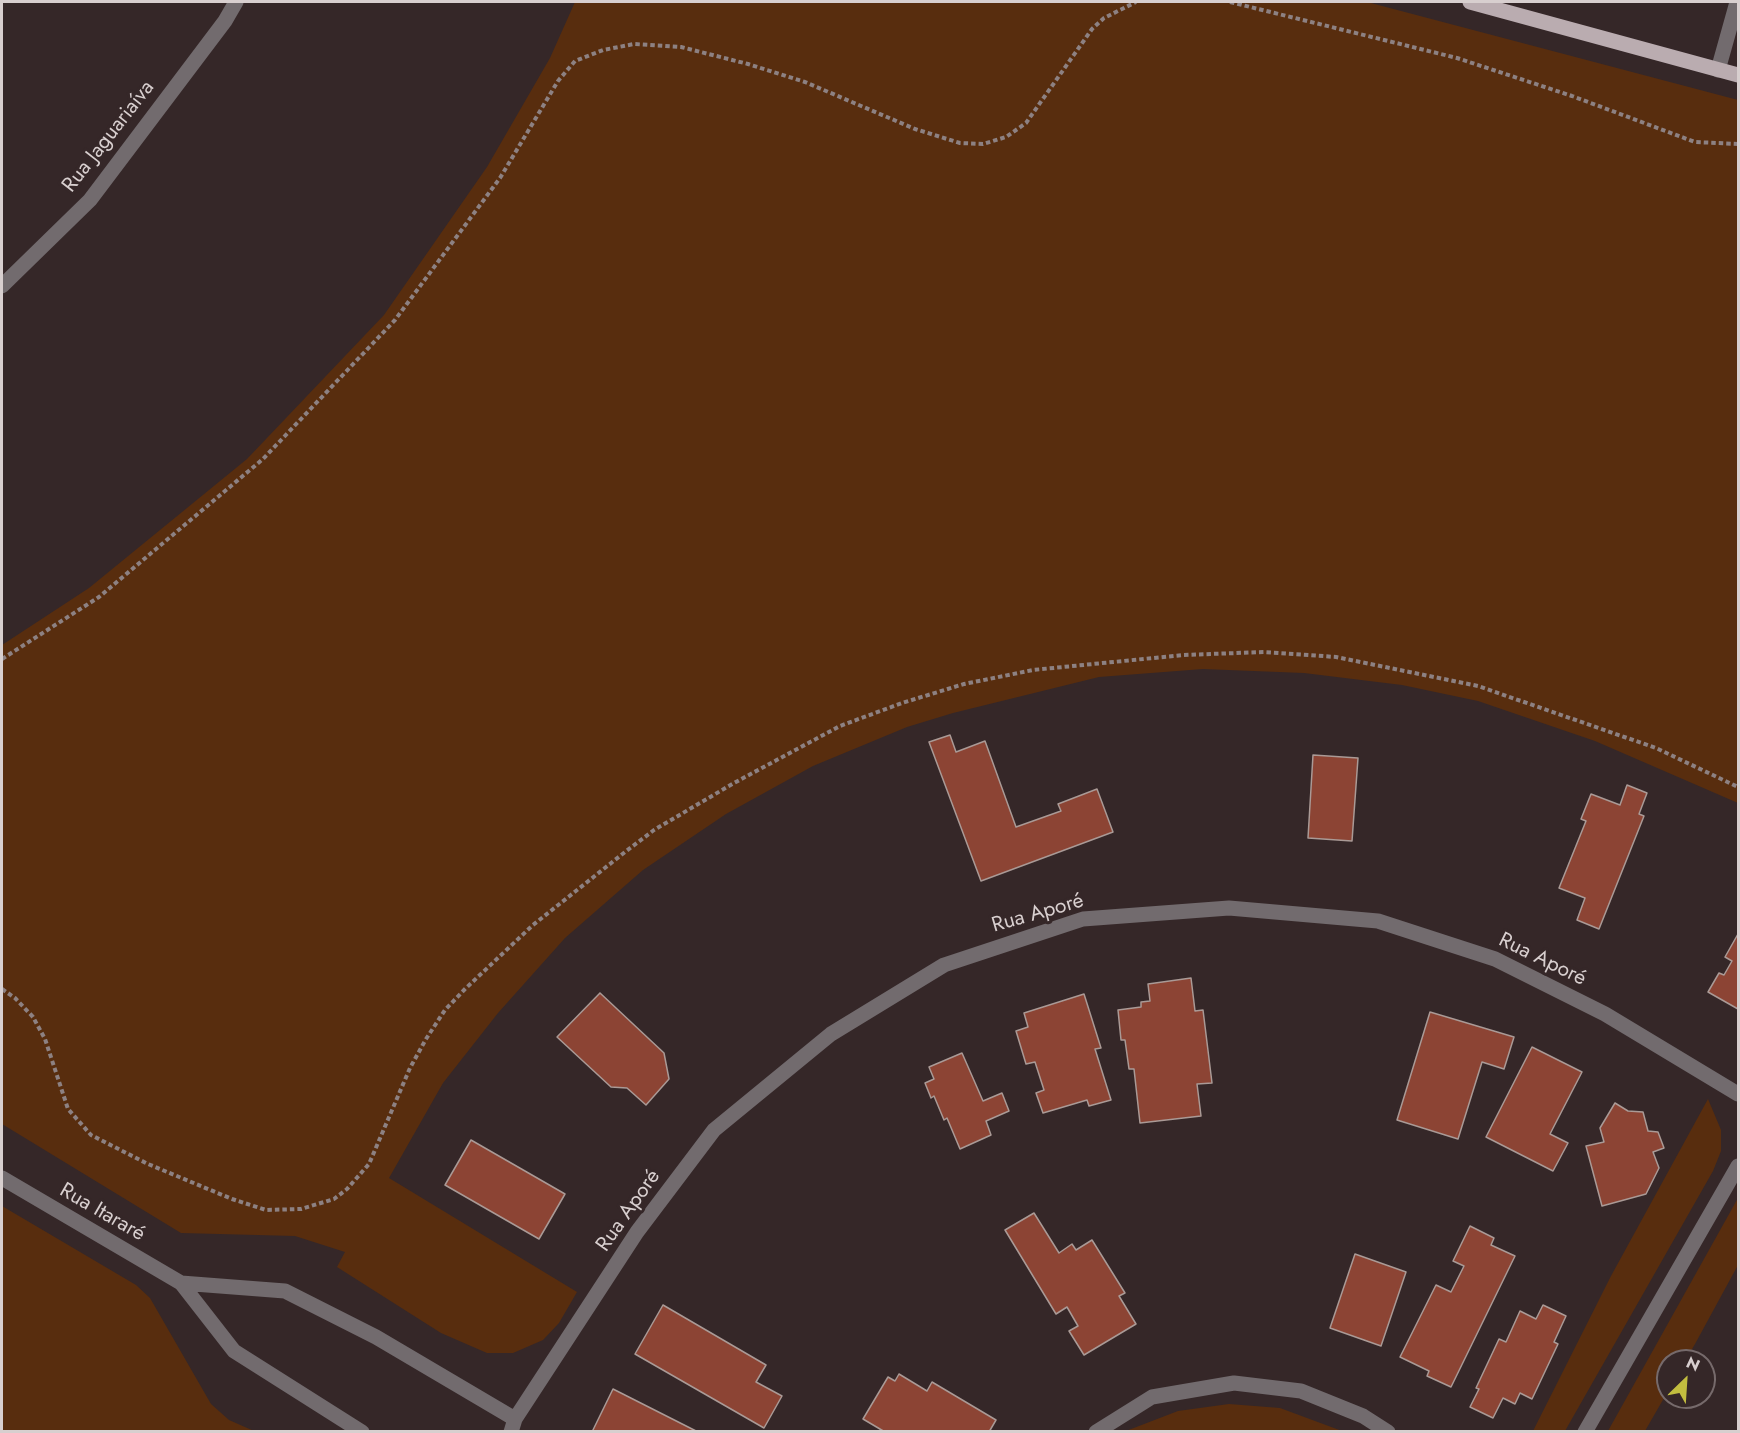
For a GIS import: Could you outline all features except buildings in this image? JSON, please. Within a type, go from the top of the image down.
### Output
[{"type":"main road","points":[[1470,2],[1738,75]]},
{"type":"street","name":"Rua Jaguariaíva","points":[[2,286],[90,200],[225,21],[236,2]]},
{"type":"street","points":[[1718,70],[1737,2]]},
{"type":"street","name":"Rua Aporé","points":[[513,1425],[637,1232],[714,1130],[831,1034],[944,965],[1083,919],[1229,908],[1378,921],[1495,959],[1605,1014],[1738,1094]]},
{"type":"street","points":[[1585,1431],[1738,1166]]},
{"type":"street","name":"Rua Itararé","points":[[2,1178],[181,1283]]},
{"type":"street","points":[[181,1283],[285,1291],[376,1337],[513,1425]]},
{"type":"street","points":[[181,1283],[234,1351],[362,1431]]},
{"type":"street","points":[[1096,1431],[1152,1397],[1234,1383],[1301,1391],[1363,1416],[1388,1431]]},
{"type":"path","points":[[2,659],[99,597],[263,459],[395,320],[500,178],[558,81],[575,61],[603,50],[634,44],[681,47],[748,64],[805,82],[915,129],[960,143],[983,144],[1006,137],[1026,123],[1092,29],[1122,7],[1136,2]]},
{"type":"path","points":[[1230,2],[1457,58],[1572,96],[1695,142],[1738,144]]},
{"type":"path","points":[[2,989],[15,998],[33,1017],[45,1039],[68,1109],[91,1135],[148,1164],[232,1199],[266,1210],[301,1209],[334,1199],[347,1189],[369,1164],[410,1068],[445,1010],[533,925],[654,830],[734,783],[840,726],[953,687],[1033,670],[1171,656],[1264,652],[1336,657],[1478,686],[1656,748],[1738,787]]},
{"type":"shaded area","points":[[575,2],[1367,2],[1738,100],[1738,803],[1595,741],[1478,701],[1402,685],[1304,673],[1203,669],[1099,677],[953,713],[907,727],[813,766],[726,814],[643,870],[565,938],[498,1013],[443,1083],[389,1178],[577,1292],[559,1323],[543,1340],[513,1353],[487,1353],[441,1333],[337,1267],[345,1252],[295,1236],[181,1233],[2,1124],[2,645],[89,588],[247,459],[384,315],[487,167],[550,58]]},
{"type":"shaded area","points":[[1708,1099],[1721,1130],[1721,1151],[1713,1171],[1565,1431],[1533,1431],[1611,1276]]},
{"type":"shaded area","points":[[1738,1198],[1738,1265],[1695,1344],[1692,1349],[1656,1349],[1658,1409],[1645,1431],[1608,1431]]},
{"type":"shaded area","points":[[2,1206],[136,1285],[150,1298],[211,1404],[229,1420],[254,1431],[2,1431]]},
{"type":"shaded area","points":[[1229,1404],[1280,1408],[1342,1431],[1126,1431],[1178,1411]]}]
